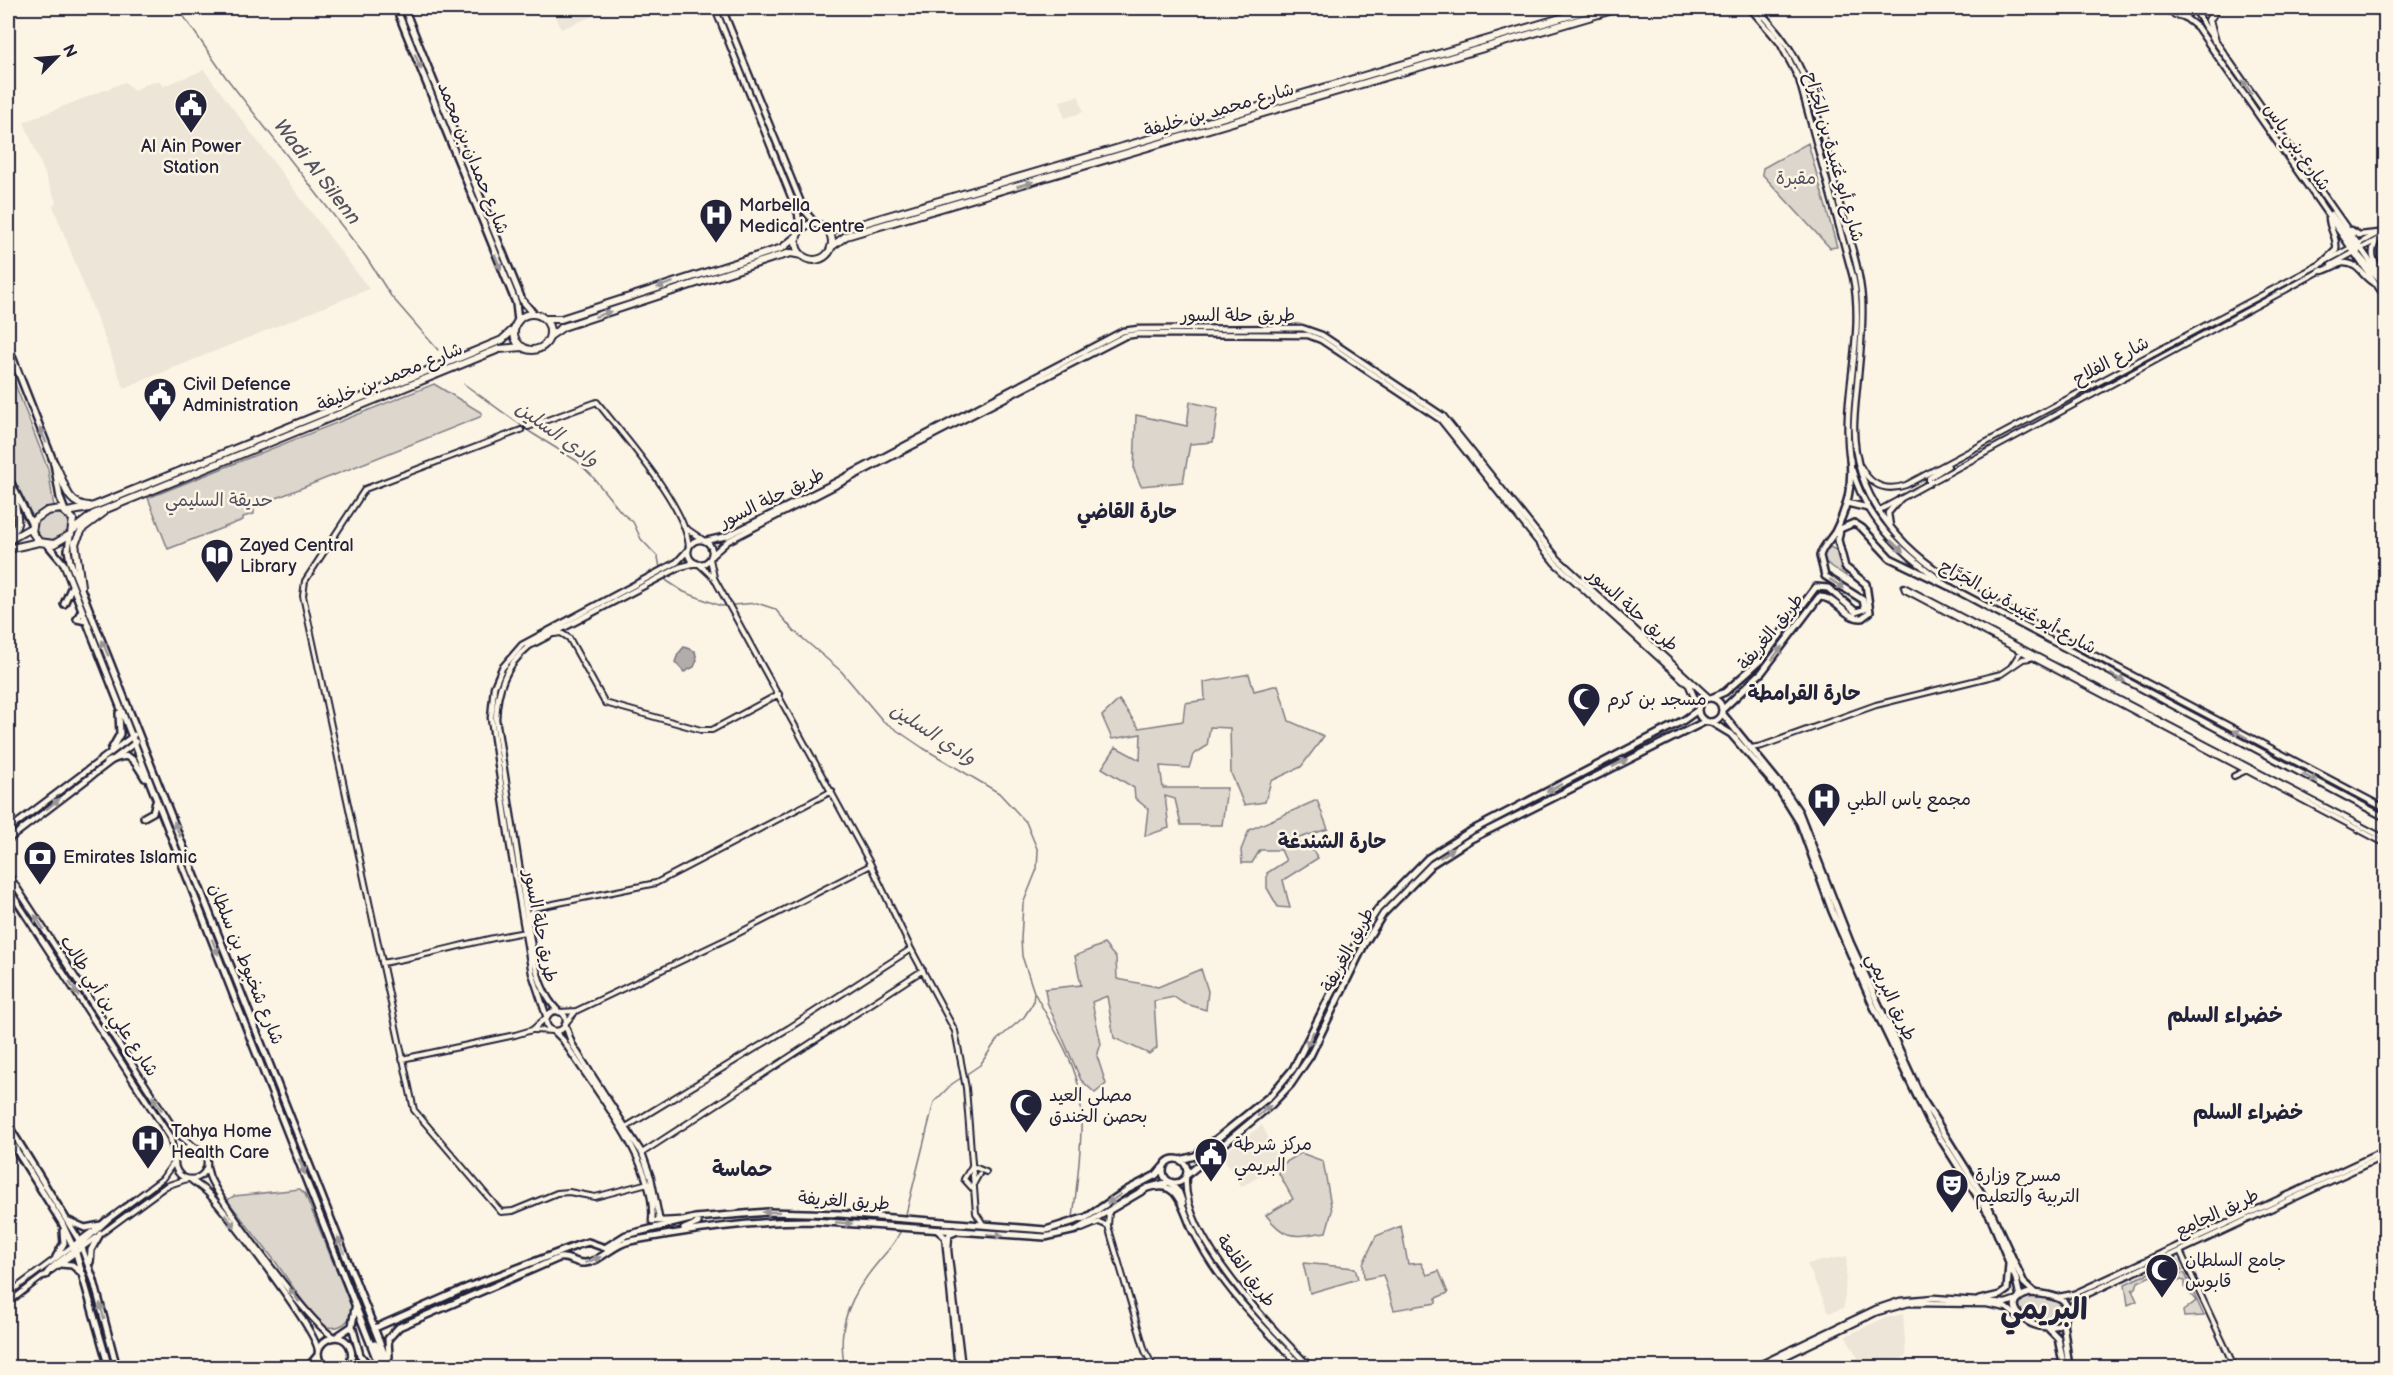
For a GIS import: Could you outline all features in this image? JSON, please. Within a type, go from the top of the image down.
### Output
[{"type":"highway","name":"شارع محمد بن خليفة","points":[[825,228],[843,230],[1594,8]]},
{"type":"highway","name":"شارع محمد بن خليفة","points":[[831,247],[846,236],[1618,8]]},
{"type":"highway","points":[[1758,8],[1763,15]]},
{"type":"highway","points":[[2167,8],[2183,16],[2196,8]]},
{"type":"highway","points":[[2215,41],[2209,20],[2217,8]]},
{"type":"highway","points":[[544,319],[561,319],[782,248],[805,226],[816,224],[825,228],[830,235],[831,247],[820,259],[809,259],[791,253],[773,258],[563,327],[550,336],[541,348],[530,350],[523,347],[516,339],[516,325],[524,316],[534,314],[544,319],[549,325],[550,336]]},
{"type":"highway","points":[[798,234],[796,247],[802,255]]},
{"type":"highway","name":"شارع محمد بن خليفة","points":[[66,511],[99,504],[477,351],[502,340],[516,325]]},
{"type":"highway","name":"شارع محمد بن خليفة","points":[[72,533],[90,516],[111,507],[499,349],[523,347]]},
{"type":"highway","points":[[54,463],[70,497],[84,505],[99,504]]},
{"type":"highway","points":[[8,539],[18,523],[15,494]]},
{"type":"highway","points":[[81,586],[75,554],[77,536],[86,525],[111,507]]},
{"type":"highway","points":[[47,511],[66,511],[74,521],[72,533],[48,545],[33,537],[32,526],[36,518],[47,511]]},
{"type":"highway","points":[[8,539],[32,526]]},
{"type":"highway","points":[[8,549],[39,542]]},
{"type":"main road","name":"شارع حمدان بن محمد","points":[[396,8],[516,303],[516,325]]},
{"type":"main road","name":"شارع حمدان بن محمد","points":[[404,8],[522,300],[534,314]]},
{"type":"main road","points":[[715,8],[798,213],[798,234]]},
{"type":"main road","points":[[722,8],[804,210],[816,224]]},
{"type":"main road","name":"شارع أبو عُبَيدة بن الجَرَّاح","points":[[1750,8],[1779,43],[1799,79],[1853,277],[1857,308],[1850,400],[1850,459],[1858,486],[1868,508],[1892,542],[1948,586],[2385,818]]},
{"type":"main road","name":"شارع بني ياس","points":[[2196,8],[2215,41],[2341,221],[2385,298]]},
{"type":"main road","name":"شارع أبو عُبَيدة بن الجَرَّاح","points":[[1763,15],[1789,47],[1806,82],[1857,268],[1862,314],[1854,421],[1857,458],[1866,487],[1878,511],[1894,534],[1929,564],[1957,583],[2385,809]]},
{"type":"main road","name":"شارع بني ياس","points":[[2183,16],[2197,27],[2329,217],[2356,249]]},
{"type":"main road","points":[[2324,209],[2376,277],[2385,284]]},
{"type":"main road","points":[[2320,268],[2336,250],[2337,239],[2330,227],[2329,217]]},
{"type":"main road","points":[[2341,221],[2355,234],[2379,233]]},
{"type":"main road","points":[[2377,240],[2373,248],[2373,260],[2384,276],[2385,284]]},
{"type":"main road","points":[[2320,268],[2347,263],[2359,268],[2368,280],[2376,284]]},
{"type":"main road","name":"طريق حلة السور","points":[[704,541],[727,536],[828,486],[1123,331],[1138,328],[1302,328],[1322,335],[1443,416],[1558,559],[1710,698]]},
{"type":"main road","name":"طريق حلة السور","points":[[711,557],[728,541],[1125,336],[1149,334],[1308,335],[1321,340],[1441,420],[1555,563],[1689,685],[1698,708]]},
{"type":"main road","points":[[8,346],[54,463],[60,498],[66,511]]},
{"type":"main road","points":[[1850,459],[1867,500],[1873,511],[1878,511]]},
{"type":"main road","name":"طريق الغريفة","points":[[1710,698],[1725,692],[1761,660],[1812,589],[1820,586],[1828,588],[1856,612],[1864,609],[1863,600],[1826,576],[1823,571],[1821,552],[1847,503],[1852,478],[1850,459]]},
{"type":"main road","points":[[8,477],[32,526]]},
{"type":"main road","points":[[1894,534],[1888,520],[1888,513],[1900,499]]},
{"type":"main road","points":[[1847,503],[1868,508]]},
{"type":"main road","name":"طريق الغريفة","points":[[1722,711],[1762,672],[1801,619],[1821,597],[1854,618],[1862,618],[1870,612],[1866,584],[1843,563],[1838,536],[1840,529],[1848,524],[1858,525],[1890,558],[1948,586]]},
{"type":"main road","name":"شارع شخبوط بن سلطان","points":[[72,533],[69,556],[389,1368]]},
{"type":"main road","points":[[704,541],[710,546],[711,557],[697,564],[690,558],[688,549],[694,542],[704,541]]},
{"type":"main road","name":"شارع شخبوط بن سلطان","points":[[48,545],[61,559],[87,622],[380,1368]]},
{"type":"main road","name":"طريق حلة السور","points":[[665,572],[688,549]]},
{"type":"main road","name":"طريق حلة السور","points":[[559,1012],[550,1002],[538,979],[527,932],[490,718],[497,678],[509,659],[528,641],[665,572],[697,564]]},
{"type":"main road","name":"طريق حلة السور","points":[[546,1018],[532,973],[522,884],[496,719],[498,691],[510,665],[529,646],[657,576]]},
{"type":"main road","points":[[64,604],[72,586]]},
{"type":"main road","points":[[1794,614],[1801,619]]},
{"type":"main road","points":[[110,682],[133,732],[136,725]]},
{"type":"main road","points":[[1710,698],[1719,702],[1722,711],[1719,718],[1708,722],[1698,708],[1710,698]]},
{"type":"main road","points":[[111,750],[121,729],[117,700]]},
{"type":"main road","name":"طريق الغريفة","points":[[1180,1160],[1195,1156],[1271,1095],[1299,1060],[1334,987],[1378,909],[1398,885],[1434,853],[1467,833],[1684,720],[1698,708]]},
{"type":"main road","name":"طريق البريمي","points":[[1722,711],[1741,740],[1793,801],[1804,823],[1850,942],[1921,1097],[1993,1213],[2024,1283],[2036,1293]]},
{"type":"main road","name":"طريق الغريفة","points":[[1186,1176],[1281,1096],[1310,1056],[1365,943],[1383,914],[1432,864],[1471,839],[1708,722]]},
{"type":"main road","name":"طريق البريمي","points":[[1708,722],[1731,735],[1780,791],[1793,810],[1806,837],[1842,937],[1928,1119],[1990,1216],[2010,1263],[2019,1298]]},
{"type":"main road","points":[[8,828],[111,750],[140,736]]},
{"type":"main road","points":[[8,842],[132,740]]},
{"type":"main road","points":[[106,763],[122,755],[130,757],[150,785]]},
{"type":"main road","points":[[157,801],[153,812],[145,818],[156,815],[164,818]]},
{"type":"main road","points":[[2375,803],[2385,803]]},
{"type":"main road","name":"شارع علي بن أبي طالب","points":[[8,873],[176,1132],[194,1147]]},
{"type":"main road","points":[[8,903],[9,889]]},
{"type":"main road","name":"شارع علي بن أبي طالب","points":[[9,889],[170,1137],[175,1159]]},
{"type":"main road","points":[[1328,1019],[1339,990],[1339,987],[1334,987]]},
{"type":"main road","points":[[654,1217],[651,1178],[642,1153],[572,1044],[565,1018],[559,1012],[553,1012],[546,1018],[546,1025],[563,1040],[638,1156],[648,1184],[654,1217],[663,1223],[661,1230],[667,1233]]},
{"type":"main road","points":[[554,1031],[561,1030],[565,1024]]},
{"type":"main road","points":[[8,1125],[65,1222],[94,1281]]},
{"type":"main road","points":[[8,1137],[78,1247],[97,1292]]},
{"type":"main road","points":[[325,1368],[314,1335],[276,1283],[211,1197],[177,1172],[175,1159],[183,1148],[194,1147],[204,1152],[211,1182],[309,1315],[323,1330],[345,1341],[351,1349],[351,1359],[347,1368],[370,1367]]},
{"type":"main road","name":"طريق الجامع","points":[[2059,1297],[2074,1294],[2385,1150]]},
{"type":"main road","name":"طريق الجامع","points":[[2067,1313],[2072,1303],[2081,1297],[2385,1155]]},
{"type":"main road","points":[[1170,1159],[1180,1160],[1186,1166],[1186,1176],[1178,1183],[1170,1182],[1163,1174],[1163,1167],[1170,1159]]},
{"type":"main road","points":[[189,1179],[200,1177],[207,1167]]},
{"type":"main road","name":"طريق الغريفة","points":[[518,1272],[585,1242],[605,1248],[622,1236],[663,1223],[768,1212],[840,1214],[1046,1230],[1072,1224],[1156,1175],[1163,1167]]},
{"type":"main road","name":"طريق القلعة","points":[[1186,1176],[1190,1205],[1208,1245],[1265,1319],[1311,1368]]},
{"type":"main road","name":"طريق الغريفة","points":[[518,1272],[562,1258],[583,1263],[590,1262],[627,1241],[667,1233],[777,1221],[915,1228],[1032,1238],[1076,1230],[1147,1188],[1170,1182]]},
{"type":"main road","name":"طريق القلعة","points":[[1170,1182],[1179,1192],[1194,1233],[1235,1292],[1302,1367]]},
{"type":"main road","points":[[1147,1188],[1163,1186],[1175,1191],[1194,1233]]},
{"type":"main road","points":[[57,1216],[65,1222],[86,1228],[103,1223]]},
{"type":"main road","points":[[683,1231],[698,1223],[696,1218]]},
{"type":"main road","points":[[56,1257],[64,1243],[65,1222]]},
{"type":"main road","points":[[46,1275],[50,1268],[78,1247],[103,1223]]},
{"type":"main road","points":[[936,1230],[945,1238],[960,1368]]},
{"type":"main road","points":[[957,1232],[949,1235],[948,1250],[960,1368]]},
{"type":"main road","points":[[100,1234],[90,1255],[94,1281],[117,1368]]},
{"type":"main road","points":[[78,1247],[109,1368]]},
{"type":"main road","points":[[1980,1300],[2005,1292],[2009,1285],[2010,1263]]},
{"type":"main road","points":[[60,1264],[72,1265],[84,1275]]},
{"type":"main road","points":[[375,1328],[450,1295],[518,1272]]},
{"type":"main road","points":[[389,1368],[387,1344],[390,1334],[399,1327],[518,1272]]},
{"type":"main road","points":[[1753,1368],[1886,1305],[1911,1299],[1980,1300],[2006,1303],[2036,1293],[2059,1297],[2067,1306],[2063,1322],[2069,1368]]},
{"type":"main road","points":[[354,1297],[356,1314],[352,1326],[360,1354],[370,1367]]},
{"type":"main road","points":[[2018,1317],[2016,1312],[2019,1298]]},
{"type":"main road","points":[[363,1299],[374,1319],[395,1319]]},
{"type":"main road","points":[[1761,1368],[1877,1312],[1911,1303],[1988,1304],[2007,1308],[2024,1322],[2056,1326],[2063,1322]]},
{"type":"main road","points":[[419,1308],[423,1317]]},
{"type":"main road","points":[[2042,1325],[2056,1335],[2064,1368]]},
{"type":"main road","points":[[307,1368],[319,1353],[324,1342],[352,1326]]},
{"type":"main road","points":[[1833,1333],[1843,1335]]},
{"type":"main road","points":[[371,1345],[375,1344],[389,1368]]},
{"type":"street","name":"شارع الفلاح","points":[[2356,249],[2385,229]]},
{"type":"street","name":"شارع الفلاح","points":[[1857,458],[1869,480],[1882,487],[1892,488],[1906,485],[2385,235]]},
{"type":"street","name":"شارع الفلاح","points":[[1878,511],[2320,268]]},
{"type":"street","points":[[528,427],[597,402],[647,467],[686,529],[704,541]]},
{"type":"street","points":[[520,430],[365,489],[304,585],[312,636],[402,1059],[417,1118],[501,1212],[513,1211],[557,1193],[569,1192],[595,1197],[648,1184]]},
{"type":"street","points":[[1930,484],[1929,477],[1963,455]]},
{"type":"street","points":[[686,529],[688,549]]},
{"type":"street","points":[[711,557],[714,578],[871,865],[911,949],[955,1031],[966,1088],[976,1214],[972,1221],[963,1224]]},
{"type":"street","points":[[697,564],[714,578]]},
{"type":"street","points":[[2385,839],[1904,586],[1905,590],[2009,645],[2023,650],[2036,660],[2385,844]]},
{"type":"street","points":[[569,638],[571,626],[585,617]]},
{"type":"street","points":[[543,638],[559,633],[569,638],[605,703],[701,730],[712,730],[778,694]]},
{"type":"street","points":[[2009,645],[2015,652],[2016,660]]},
{"type":"street","points":[[2001,674],[2023,650]]},
{"type":"street","points":[[1741,740],[1752,748],[1762,746],[1876,705],[2001,674],[2022,659],[2036,660]]},
{"type":"street","points":[[2190,742],[2193,749]]},
{"type":"street","points":[[1762,746],[1759,756],[1771,774]]},
{"type":"street","points":[[2234,776],[2247,770]]},
{"type":"street","points":[[382,963],[414,958],[440,948],[477,940],[527,932],[530,913],[534,909],[656,883],[832,792]]},
{"type":"street","points":[[559,1012],[576,1011],[731,937],[871,865]]},
{"type":"street","points":[[522,884],[527,902],[534,909]]},
{"type":"street","points":[[626,1127],[789,1028],[911,949]]},
{"type":"street","points":[[642,1153],[923,970]]},
{"type":"street","points":[[565,1024],[576,1011]]},
{"type":"street","points":[[532,1030],[546,1018]]},
{"type":"street","points":[[402,1059],[532,1030],[554,1031]]},
{"type":"street","points":[[103,1223],[162,1179],[175,1159]]},
{"type":"street","points":[[972,1166],[986,1172]]},
{"type":"street","points":[[972,1166],[964,1179],[974,1190]]},
{"type":"street","points":[[974,1183],[979,1174]]},
{"type":"street","points":[[8,1294],[56,1257],[100,1234],[168,1185],[189,1179]]},
{"type":"street","points":[[1109,1211],[1108,1226],[1145,1351],[1154,1368]]},
{"type":"street","points":[[976,1214],[986,1226]]},
{"type":"street","points":[[1076,1230],[1099,1222],[1108,1226]]},
{"type":"street","points":[[8,1303],[60,1264],[78,1247]]},
{"type":"street","points":[[2180,1251],[2235,1368]]},
{"type":"shaded area","points":[[553,8],[613,8],[561,29]]},
{"type":"shaded area","points":[[204,70],[369,289],[124,388],[53,206],[56,202],[24,122],[125,82],[134,91],[148,83],[159,81],[163,86]]},
{"type":"shaded area","points":[[1079,96],[1083,112],[1065,118],[1060,101]]},
{"type":"shaded area","points":[[684,647],[695,651],[697,660],[694,667],[684,672],[675,662]]},
{"type":"shaded area","points":[[1262,1125],[1281,1164],[1241,1187],[1222,1155]]},
{"type":"shaded area","points":[[1847,1256],[1844,1308],[1829,1313],[1807,1264]]},
{"type":"shaded area","points":[[1903,1314],[1906,1356],[1884,1367],[1863,1367],[1846,1336],[1882,1319]]},
{"type":"green space","name":"مقبرة","points":[[1808,143],[1837,247],[1830,248],[1762,174],[1763,168]]},
{"type":"green space","points":[[8,366],[48,469],[54,507],[29,518],[8,475]]},
{"type":"green space","name":"حديقة السليمي","points":[[434,384],[482,413],[480,417],[254,507],[254,514],[243,517],[243,520],[168,549],[148,498]]},
{"type":"green space","points":[[1190,402],[1218,408],[1213,442],[1190,444],[1183,482],[1141,486],[1134,470],[1136,415],[1187,426]]},
{"type":"green space","points":[[59,511],[70,518],[70,531],[56,541],[43,543],[35,535],[36,520],[43,515]]},
{"type":"green space","points":[[1830,547],[1840,552],[1846,576],[1824,561],[1823,553]]},
{"type":"green space","points":[[1249,674],[1254,691],[1278,685],[1289,721],[1324,736],[1301,767],[1271,781],[1265,802],[1244,805],[1231,773],[1230,728],[1210,727],[1207,746],[1193,755],[1189,768],[1160,766],[1163,788],[1227,788],[1222,825],[1181,825],[1175,799],[1165,796],[1169,828],[1145,836],[1148,809],[1135,798],[1134,788],[1102,768],[1116,747],[1140,760],[1141,734],[1112,739],[1102,716],[1119,700],[1139,728],[1183,721],[1185,703],[1205,700],[1204,682]]},
{"type":"green space","points":[[1317,800],[1328,829],[1299,838],[1299,847],[1310,846],[1318,858],[1283,880],[1290,908],[1278,907],[1267,888],[1267,873],[1286,861],[1281,850],[1260,850],[1252,863],[1242,863],[1241,850],[1249,830]]},
{"type":"green space","points":[[1104,944],[1116,958],[1117,979],[1158,987],[1201,969],[1208,991],[1206,1010],[1183,1003],[1174,997],[1154,1001],[1157,1048],[1149,1054],[1114,1038],[1107,996],[1092,1002],[1101,1044],[1097,1056],[1106,1084],[1095,1093],[1081,1080],[1047,1002],[1045,989],[1081,985],[1075,956]]},
{"type":"green space","points":[[1301,1153],[1323,1161],[1332,1211],[1326,1232],[1292,1235],[1280,1230],[1266,1215],[1293,1199],[1276,1168]]},
{"type":"green space","points":[[300,1189],[305,1194],[352,1308],[348,1320],[339,1326],[329,1327],[317,1322],[275,1261],[227,1200],[234,1196]]},
{"type":"green space","points":[[1401,1226],[1408,1264],[1421,1263],[1427,1275],[1439,1271],[1448,1293],[1436,1298],[1436,1303],[1394,1310],[1383,1275],[1364,1279],[1363,1264],[1376,1236]]},
{"type":"green space","points":[[2177,1260],[2182,1270],[2172,1275],[2169,1271],[2160,1275],[2157,1273],[2138,1282],[2136,1288],[2132,1290],[2137,1301],[2128,1305],[2125,1284]]},
{"type":"green space","points":[[1303,1263],[1355,1268],[1358,1279],[1310,1293]]},
{"type":"green space","points":[[2182,1273],[2185,1274],[2204,1316],[2184,1317],[2183,1311],[2196,1301],[2185,1287],[2185,1281],[2181,1280],[2170,1285],[2167,1281]]},
{"type":"green space","points":[[2026,1296],[2056,1299],[2064,1307],[2063,1315],[2055,1323],[2029,1320],[2020,1315],[2017,1307]]},
{"type":"waterway","name":"Wadi Al Silenn","points":[[178,8],[225,76],[366,257],[391,296],[438,350]]},
{"type":"waterway","name":"وادي السلين","points":[[464,384],[530,432],[577,461],[621,512],[633,522],[641,539],[658,557],[661,573],[667,581],[684,592],[721,606],[757,603],[775,609],[794,631],[841,671],[883,721],[923,748],[999,793],[1026,822],[1038,851],[1037,869],[1023,904],[1021,939],[1022,956],[1034,992],[1033,1003],[1024,1017],[997,1040],[980,1065],[952,1084],[934,1102],[905,1218]]},
{"type":"waterway","points":[[1034,992],[1065,1048],[1078,1084],[1081,1131],[1073,1218]]},
{"type":"waterway","name":"Wadi Al Silenn","points":[[845,1368],[842,1338],[848,1310],[869,1273],[894,1243],[904,1222]]},
{"type":"place","name":"Al Ain Power Station","points":[[191,134]]},
{"type":"place","name":"Marbella Medical Centre","points":[[716,244]]},
{"type":"place","name":"Civil Defence Administration","points":[[160,423]]},
{"type":"place","name":"Zayed Central Library","points":[[217,584]]},
{"type":"place","name":"مسجد بن كرم","points":[[1584,728]]},
{"type":"place","name":"مجمع ياس الطبي","points":[[1824,828]]},
{"type":"place","name":"Emirates Islamic","points":[[40,886]]},
{"type":"place","name":"مصلى العيد بحصن الخندق","points":[[1026,1134]]},
{"type":"place","name":"Tahya Home Health Care","points":[[148,1170]]},
{"type":"place","name":"مركز شرطة البريمي","points":[[1211,1183]]},
{"type":"place","name":"مسرح وزارة التربية والتعليم","points":[[1952,1214]]},
{"type":"place","name":"جامع السلطان قابوس","points":[[2162,1299]]},
{"type":"district","name":"حارة القاضي","points":[[1127,512]]},
{"type":"district","name":"حارة القرامطة","points":[[1804,694]]},
{"type":"district","name":"حارة الشندغة","points":[[1332,842]]},
{"type":"district","name":"خضراء السلم","points":[[2225,1015]]},
{"type":"district","name":"خضراء السلم","points":[[2248,1113]]},
{"type":"district","name":"حماسة","points":[[742,1169]]},
{"type":"district","name":"البريمي","points":[[2044,1310]]}]
